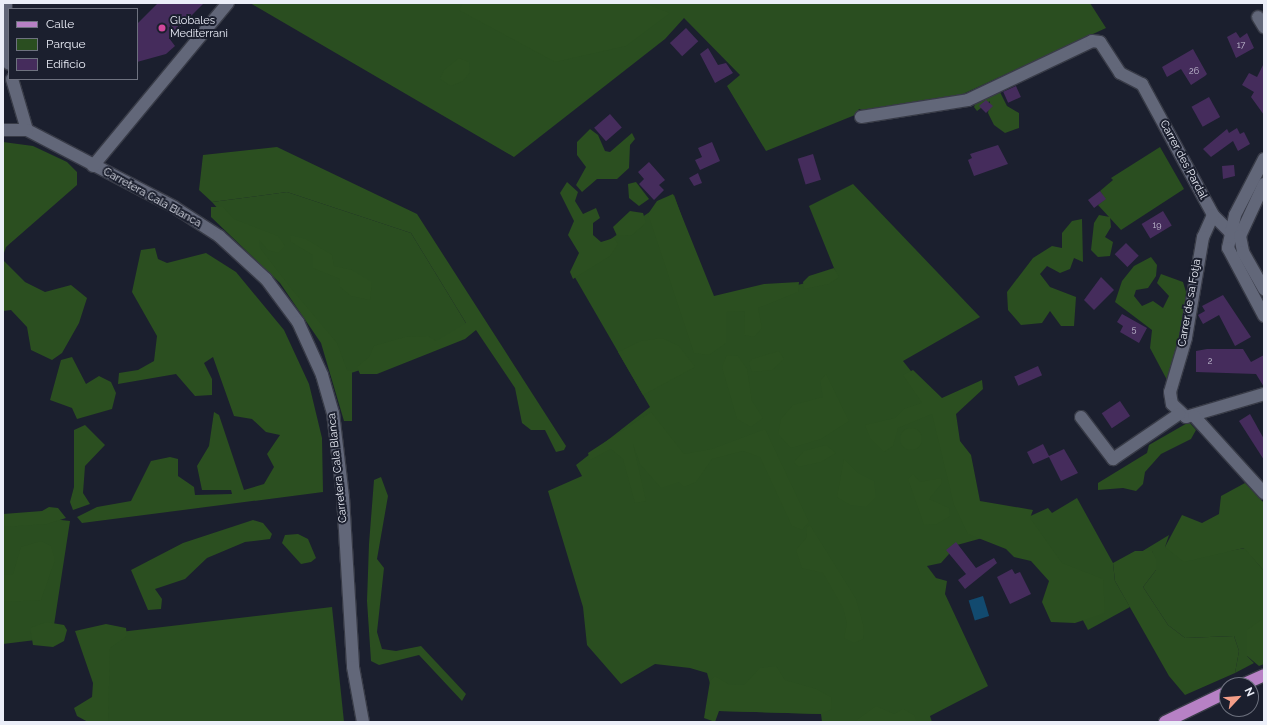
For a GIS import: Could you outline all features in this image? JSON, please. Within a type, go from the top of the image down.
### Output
[{"type":"main road","points":[[1166,722],[1219,696]]},
{"type":"street","points":[[6,3],[4,42],[8,60]]},
{"type":"street","points":[[93,166],[228,3]]},
{"type":"street","name":"Carrer des Pardal","points":[[861,117],[968,100],[1092,41],[1100,42],[1120,73],[1142,84],[1213,215],[1235,234]]},
{"type":"street","points":[[3,130],[27,130],[12,80]]},
{"type":"street","name":"Carretera Cala Blanca","points":[[27,130],[174,208],[242,256],[283,300],[311,347],[333,413],[338,449],[353,667],[363,722]]},
{"type":"street","points":[[1264,160],[1235,234],[1243,252],[1264,289]]},
{"type":"street","points":[[1264,184],[1228,248],[1264,316]]},
{"type":"street","name":"Carrer de sa Fotja","points":[[1179,414],[1172,404],[1170,392],[1186,338],[1203,237],[1213,215]]},
{"type":"street","points":[[1081,417],[1113,459],[1179,414],[1194,416],[1264,394]]},
{"type":"street","points":[[1194,416],[1264,493]]},
{"type":"green space","points":[[250,3],[1090,3],[1106,28],[963,94],[869,112],[859,109],[855,115],[766,151],[727,86],[740,75],[684,18],[665,39],[514,157]]},
{"type":"green space","points":[[463,3],[645,3],[670,13],[626,46],[555,62],[459,10]]},
{"type":"green space","points":[[459,58],[469,62],[470,72],[463,81],[451,86],[440,79],[444,70]]},
{"type":"green space","points":[[989,91],[1000,92],[1007,106],[1019,113],[1019,128],[1005,133],[994,125],[988,113],[990,101],[977,111],[974,107],[977,98]]},
{"type":"green space","points":[[590,129],[598,135],[605,151],[610,152],[632,133],[635,139],[630,145],[629,168],[617,179],[597,179],[582,192],[576,185],[586,167],[577,155],[577,142]]},
{"type":"green space","points":[[3,142],[33,146],[67,162],[77,172],[77,185],[6,247],[3,256]]},
{"type":"green space","points":[[277,147],[417,214],[566,446],[564,450],[556,452],[545,430],[531,430],[522,423],[515,388],[476,330],[465,339],[377,374],[360,374],[357,367],[369,357],[374,346],[405,337],[428,336],[436,341],[466,323],[411,233],[287,192],[212,202],[199,190],[203,155]]},
{"type":"green space","points":[[1160,147],[1184,189],[1121,230],[1098,205],[1105,199],[1100,191],[1113,180],[1111,178]]},
{"type":"green space","points":[[567,182],[578,192],[575,201],[583,214],[596,208],[600,218],[593,223],[593,235],[601,242],[614,238],[618,244],[610,256],[573,279],[570,272],[579,253],[568,235],[574,221],[560,193]]},
{"type":"green space","points":[[636,182],[649,199],[639,206],[629,198],[628,184]]},
{"type":"green space","points":[[853,184],[980,317],[903,361],[941,409],[976,520],[1026,518],[1048,508],[1052,513],[1077,498],[1113,563],[1115,581],[1130,607],[1088,630],[1033,524],[957,545],[941,563],[927,566],[936,578],[947,581],[945,594],[988,686],[930,716],[932,722],[822,722],[821,714],[718,711],[707,673],[690,668],[655,664],[621,684],[587,645],[583,607],[548,491],[582,476],[576,465],[650,407],[573,274],[605,243],[674,195],[713,304],[806,283],[836,273],[809,206]]},
{"type":"green space","points":[[287,192],[411,233],[472,333],[345,375],[332,339],[212,202]]},
{"type":"green space","points":[[673,194],[714,296],[764,284],[799,282],[798,292],[758,308],[762,328],[754,337],[744,335],[745,311],[726,312],[726,343],[709,355],[694,353],[648,214],[657,201]]},
{"type":"green space","points":[[211,207],[223,207],[234,219],[278,236],[285,246],[278,253],[268,250],[259,240],[260,248],[290,287],[337,343],[347,370],[352,371],[352,421],[344,421],[321,343],[280,283],[211,217]]},
{"type":"green space","points":[[630,211],[643,213],[646,223],[632,235],[617,236],[613,227]]},
{"type":"green space","points":[[1099,215],[1110,217],[1111,227],[1105,237],[1113,242],[1110,256],[1098,257],[1091,250],[1094,223]]},
{"type":"green space","points":[[1082,219],[1083,262],[1074,258],[1070,269],[1060,273],[1047,266],[1040,274],[1050,287],[1076,297],[1074,326],[1061,326],[1050,311],[1042,323],[1021,325],[1008,310],[1007,292],[1033,258],[1052,246],[1062,248],[1062,233],[1072,221]]},
{"type":"green space","points":[[290,235],[306,239],[332,255],[334,266],[352,270],[372,282],[370,300],[351,296],[339,286],[340,279],[313,268],[313,255],[291,242]]},
{"type":"green space","points":[[155,248],[158,259],[167,263],[206,253],[236,272],[284,330],[309,384],[322,438],[323,492],[82,523],[77,517],[97,507],[131,501],[151,461],[170,457],[178,459],[178,476],[194,487],[195,495],[232,494],[231,490],[202,490],[197,466],[209,446],[214,412],[219,415],[244,490],[264,484],[274,467],[267,454],[280,435],[266,432],[252,419],[234,416],[213,357],[204,363],[212,379],[212,395],[195,396],[176,374],[118,384],[119,373],[138,370],[154,361],[157,336],[132,292],[141,250]]},
{"type":"green space","points":[[1151,257],[1157,265],[1156,276],[1148,288],[1136,290],[1134,296],[1142,306],[1153,301],[1163,308],[1169,296],[1157,283],[1161,274],[1183,282],[1186,292],[1183,331],[1167,380],[1150,348],[1152,330],[1115,302],[1122,281],[1134,266]]},
{"type":"green space","points":[[3,260],[25,282],[45,292],[71,285],[87,298],[79,323],[62,353],[52,360],[31,350],[27,327],[11,310],[3,311]]},
{"type":"green space","points":[[834,268],[839,277],[829,284],[804,289],[803,282],[809,276]]},
{"type":"green space","points":[[662,338],[679,346],[695,367],[643,395],[618,352],[641,341]]},
{"type":"green space","points":[[779,351],[784,359],[772,370],[752,372],[749,363],[752,359]]},
{"type":"green space","points":[[727,355],[738,356],[747,369],[752,401],[763,418],[751,427],[737,419],[722,367]]},
{"type":"green space","points":[[72,357],[86,384],[99,376],[111,382],[116,393],[112,409],[77,419],[72,408],[50,400],[61,360]]},
{"type":"green space","points":[[913,370],[942,398],[982,380],[983,389],[956,414],[960,441],[971,455],[980,501],[1033,510],[1030,518],[1062,563],[1103,579],[1105,613],[1075,623],[1051,622],[1042,602],[1049,581],[1031,561],[1014,557],[1006,549],[968,534],[954,505],[932,414],[898,428],[893,446],[884,452],[870,438],[865,425],[895,418],[904,409],[922,403],[903,375]]},
{"type":"green space","points":[[826,374],[849,421],[821,439],[791,448],[778,434],[781,419],[793,405],[823,397],[820,381]]},
{"type":"green space","points":[[651,412],[684,454],[712,449],[765,429],[809,522],[802,530],[792,526],[760,457],[743,451],[712,459],[696,482],[684,487],[679,482],[661,488],[640,464],[633,444],[646,501],[635,503],[623,459],[611,449],[590,460],[588,453]]},
{"type":"green space","points":[[1189,422],[1196,430],[1191,439],[1161,454],[1145,472],[1143,484],[1136,491],[1123,488],[1098,490],[1098,483],[1147,453],[1149,445]]},
{"type":"green space","points":[[85,425],[105,445],[85,466],[83,493],[90,504],[73,510],[70,502],[74,487],[74,430]]},
{"type":"green space","points":[[911,428],[919,431],[922,439],[919,447],[911,450],[903,447],[900,439],[903,431]]},
{"type":"green space","points":[[826,445],[836,453],[821,462],[798,467],[794,462],[804,451]]},
{"type":"green space","points":[[844,459],[858,473],[874,481],[876,497],[866,507],[850,505],[837,497]]},
{"type":"green space","points":[[913,474],[920,482],[941,478],[942,483],[929,499],[949,508],[950,516],[937,524],[924,525],[908,479]]},
{"type":"green space","points":[[381,477],[388,496],[377,559],[384,568],[377,632],[382,649],[396,651],[421,646],[466,694],[462,701],[419,655],[379,665],[371,661],[367,601],[369,544],[374,480]]},
{"type":"green space","points":[[1245,483],[1264,503],[1264,571],[1244,548],[1184,562],[1165,547],[1182,515],[1202,523],[1219,514],[1221,496]]},
{"type":"green space","points":[[49,507],[58,508],[66,518],[47,524],[3,527],[3,514],[42,511]]},
{"type":"green space","points":[[35,517],[70,521],[52,638],[3,644],[3,520]]},
{"type":"green space","points":[[253,520],[263,523],[272,534],[270,539],[245,542],[207,558],[185,579],[155,589],[162,599],[161,609],[148,610],[131,570],[183,543]]},
{"type":"green space","points":[[810,525],[856,599],[864,628],[863,639],[854,643],[844,638],[847,623],[843,608],[823,573],[802,568],[796,550],[807,537],[806,528]]},
{"type":"green space","points":[[298,534],[308,539],[316,558],[311,562],[301,564],[282,543],[285,535]]},
{"type":"green space","points":[[1169,535],[1165,547],[1217,553],[1245,548],[1264,571],[1264,618],[1247,656],[1254,663],[1235,673],[1239,651],[1234,636],[1185,638],[1168,625],[1143,587],[1156,570],[1152,551],[1141,552]]},
{"type":"green space","points":[[41,541],[51,546],[55,560],[41,600],[3,602],[3,575],[13,574],[21,547]]},
{"type":"green space","points":[[1135,551],[1152,551],[1156,559],[1156,570],[1143,587],[1168,625],[1185,638],[1234,636],[1239,651],[1235,673],[1226,677],[1219,677],[1219,680],[1185,695],[1169,676],[1115,581],[1113,563]]},
{"type":"green space","points":[[332,607],[344,722],[104,722],[103,634]]},
{"type":"green space","points":[[1264,618],[1264,664],[1259,666],[1247,656],[1247,630]]},
{"type":"green space","points":[[46,622],[64,625],[67,630],[64,641],[53,647],[33,645],[30,628]]},
{"type":"green space","points":[[106,624],[126,628],[127,636],[110,648],[108,722],[88,722],[77,716],[74,708],[92,697],[93,683],[75,631]]},
{"type":"green space","points":[[776,666],[785,680],[816,689],[831,697],[832,709],[821,714],[719,711],[715,722],[704,718],[710,681],[715,676],[728,684],[744,685],[760,668]]},
{"type":"green space","points":[[876,706],[894,714],[903,709],[914,715],[917,722],[854,722]]},
{"type":"water","points":[[983,596],[989,616],[975,620],[969,600]]},
{"type":"building","name":"Globales Mediterrani","points":[[158,3],[204,3],[169,38],[175,46],[166,54],[138,62],[138,23]]},
{"type":"building","points":[[686,28],[698,41],[682,56],[670,43]]},
{"type":"building","points":[[1236,32],[1240,38],[1247,33],[1254,48],[1236,58],[1227,37]]},
{"type":"building","points":[[708,48],[718,65],[726,63],[733,73],[715,83],[700,54]]},
{"type":"building","points":[[1193,49],[1207,74],[1191,85],[1181,69],[1167,77],[1162,67]]},
{"type":"building","points":[[1264,63],[1264,115],[1251,97],[1254,92],[1242,85],[1249,73],[1257,77]]},
{"type":"building","points":[[1016,86],[1021,97],[1008,103],[1003,92]]},
{"type":"building","points":[[1209,97],[1220,117],[1203,127],[1192,107]]},
{"type":"building","points":[[986,100],[993,106],[986,113],[979,106]]},
{"type":"building","points":[[610,114],[622,128],[606,141],[594,128]]},
{"type":"building","points":[[1237,128],[1240,134],[1244,132],[1250,144],[1238,151],[1233,141],[1211,157],[1203,149],[1227,129],[1229,133]]},
{"type":"building","points":[[712,142],[720,161],[700,170],[695,160],[702,157],[698,148]]},
{"type":"building","points":[[998,145],[1008,164],[974,176],[968,160],[972,158],[970,154]]},
{"type":"building","points":[[813,154],[821,180],[806,184],[798,159]]},
{"type":"building","points":[[649,162],[665,180],[659,185],[664,190],[654,200],[639,184],[644,179],[638,172]]},
{"type":"building","points":[[1234,165],[1235,176],[1223,179],[1222,166]]},
{"type":"building","points":[[698,173],[702,183],[694,186],[689,178]]},
{"type":"building","points":[[1100,191],[1106,199],[1094,208],[1088,200]]},
{"type":"building","points":[[1163,211],[1172,226],[1150,238],[1142,224]]},
{"type":"building","points":[[1126,243],[1139,256],[1127,267],[1115,254]]},
{"type":"building","points":[[1101,277],[1114,290],[1094,310],[1084,300]]},
{"type":"building","points":[[1223,295],[1251,337],[1235,346],[1219,315],[1203,324],[1198,315],[1205,311],[1202,306]]},
{"type":"building","points":[[1122,314],[1147,328],[1139,343],[1120,332],[1123,326],[1117,322]]},
{"type":"building","points":[[1207,349],[1243,349],[1251,362],[1264,355],[1264,387],[1256,374],[1196,372],[1196,351]]},
{"type":"building","points":[[1038,366],[1042,375],[1018,386],[1014,377]]},
{"type":"building","points":[[1120,401],[1130,416],[1112,428],[1102,413]]},
{"type":"building","points":[[1250,414],[1264,439],[1264,460],[1239,421]]},
{"type":"building","points":[[1043,444],[1049,456],[1064,449],[1078,473],[1061,481],[1049,457],[1033,464],[1027,452]]},
{"type":"building","points":[[956,542],[976,568],[994,558],[997,563],[965,589],[958,580],[966,574],[946,550]]},
{"type":"building","points":[[1012,569],[1015,574],[1020,572],[1031,594],[1010,604],[997,577]]},
{"type":"place","name":"Globales Mediterrani","points":[[162,28]]}]
